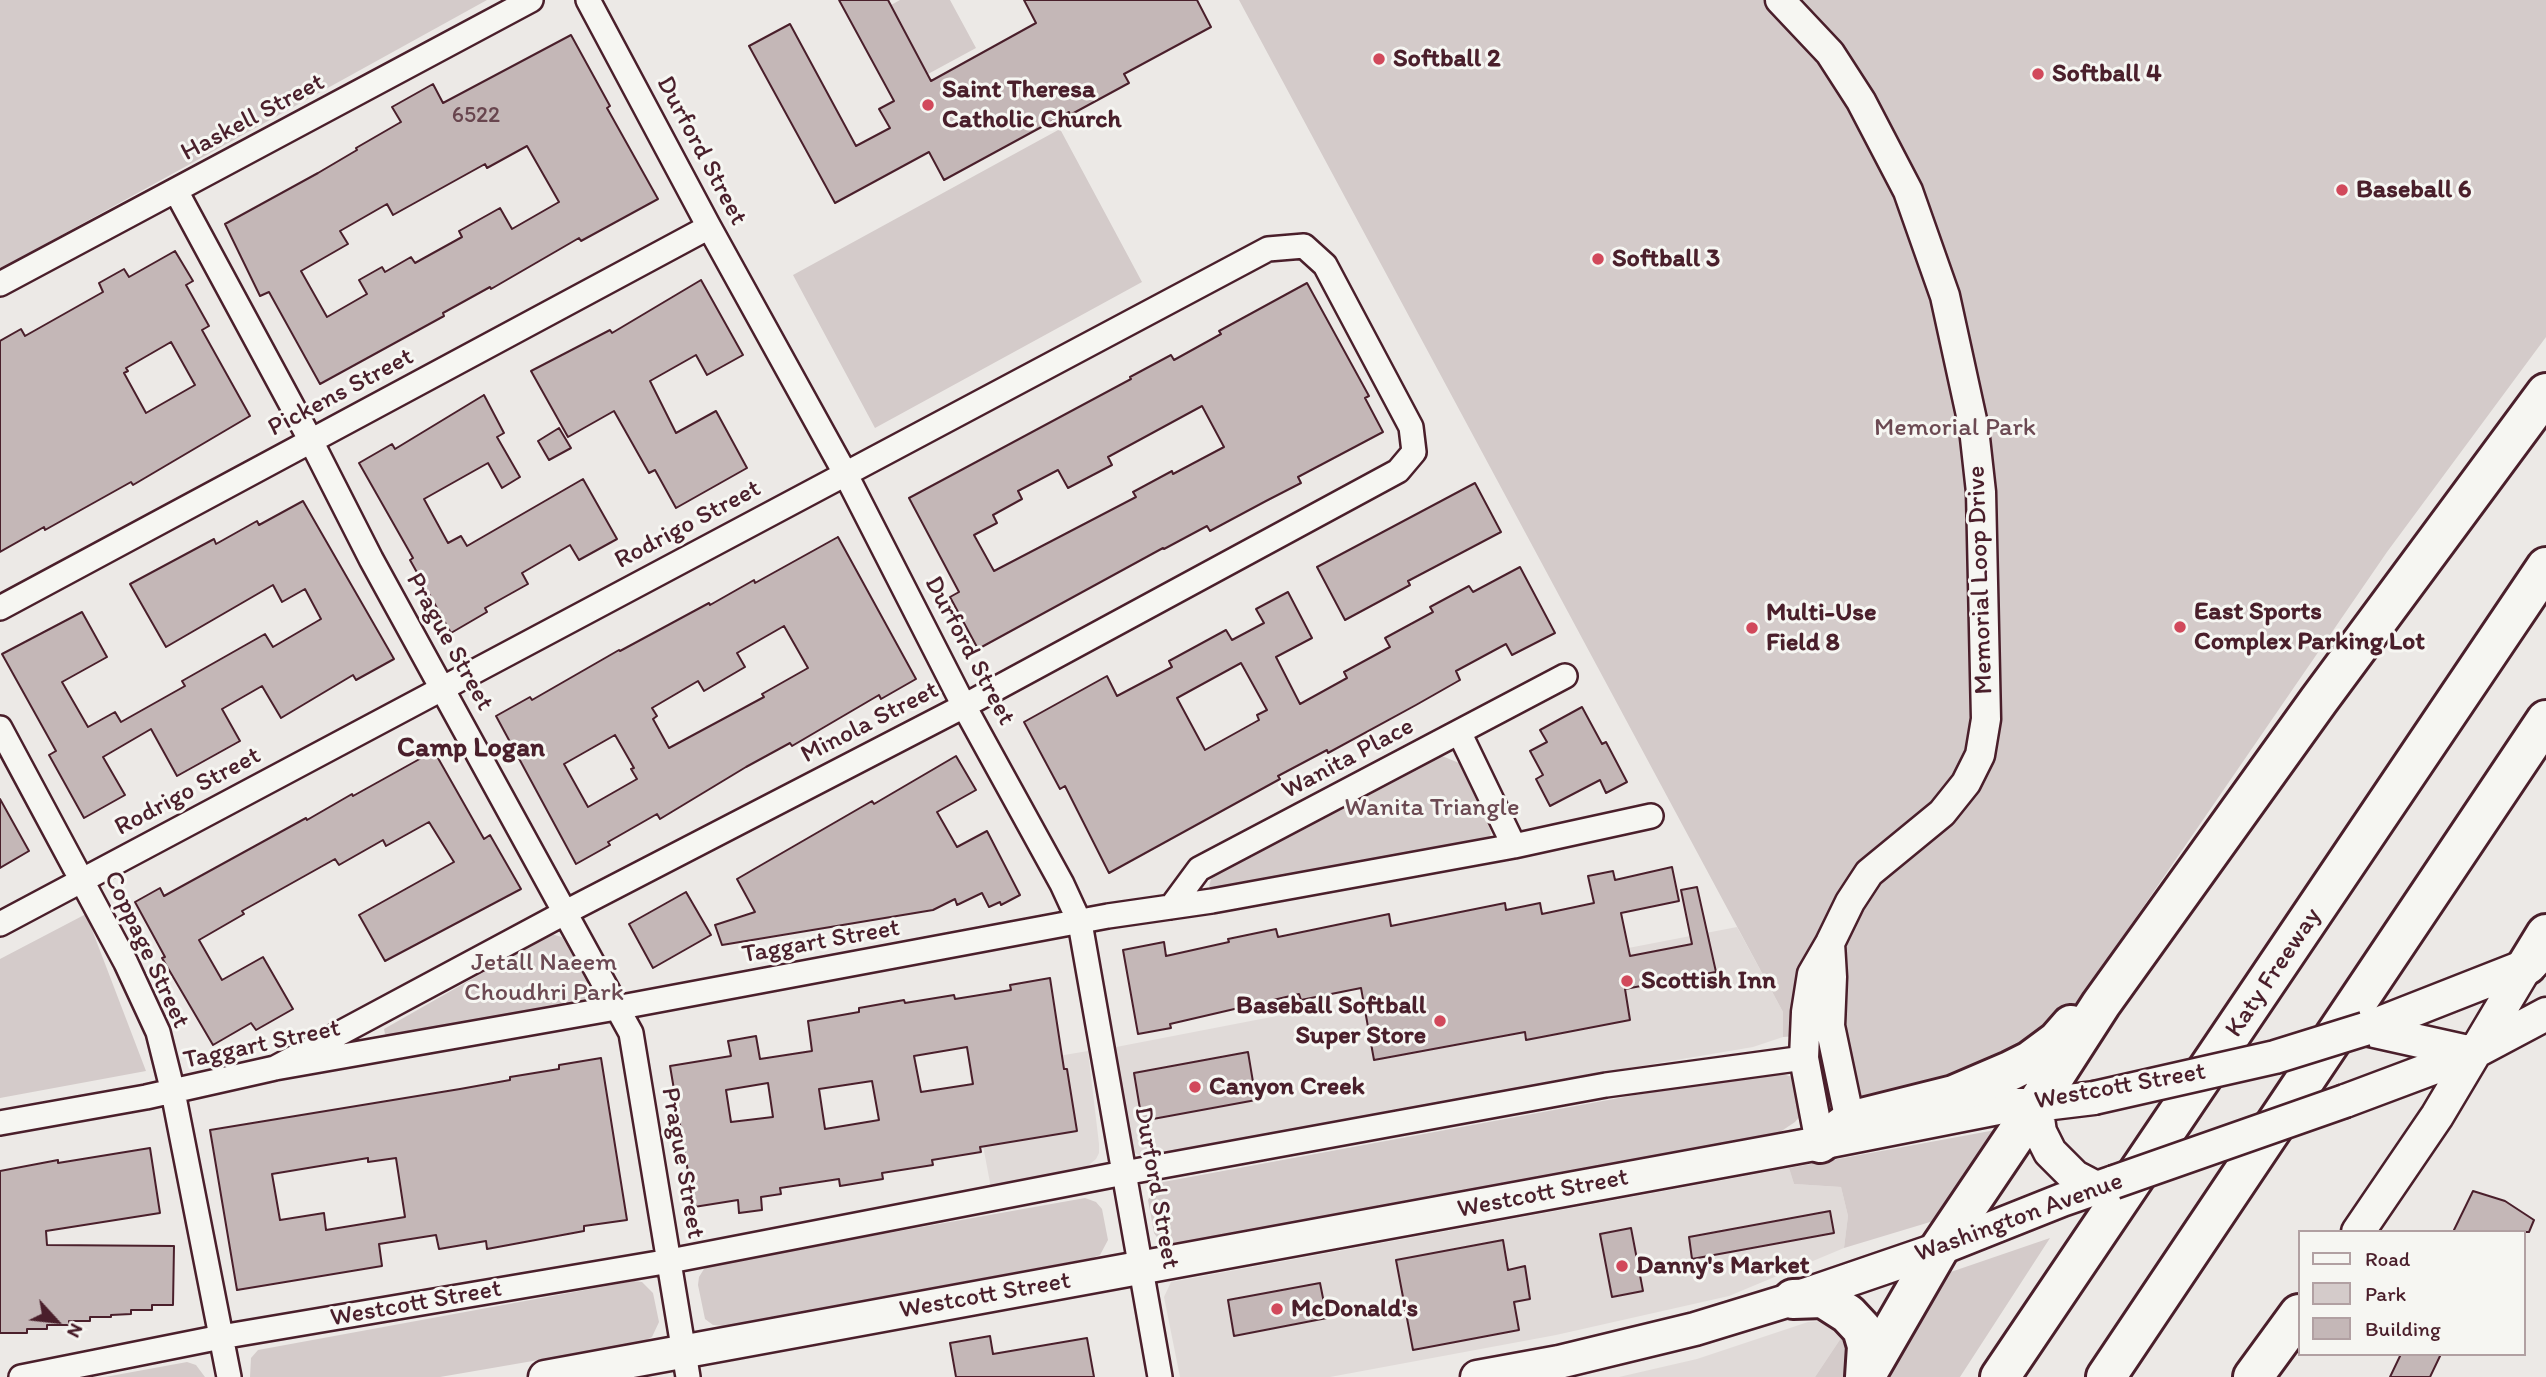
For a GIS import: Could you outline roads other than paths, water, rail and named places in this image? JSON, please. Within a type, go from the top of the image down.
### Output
[{"type":"highway","points":[[1865,1377],[1939,1249],[2101,1004],[2319,700],[2546,393]]},
{"type":"highway","name":"Katy Freeway","points":[[2000,1377],[2546,568]]},
{"type":"highway","points":[[2105,1377],[2546,720]]},
{"type":"highway","points":[[1835,1132],[1954,1094],[2010,1071],[2057,1041],[2075,1020],[2101,1004]]},
{"type":"highway","points":[[1793,1299],[1823,1298],[1848,1314],[1862,1329],[1867,1346],[1865,1377]]},
{"type":"highway","points":[[2253,1377],[2298,1315]]},
{"type":"main road","name":"Westcott Street","points":[[545,1377],[686,1364],[1142,1268],[1835,1132],[2013,1105],[2094,1098],[2275,1057],[2365,1029],[2540,952]]},
{"type":"main road","points":[[2359,1230],[2437,1116],[2473,1053],[2540,952]]},
{"type":"main road","name":"Washington Avenue","points":[[1477,1377],[1666,1338],[1793,1299],[1939,1249],[2078,1188],[2227,1144],[2422,1073],[2473,1053],[2546,1014]]},
{"type":"main road","points":[[2365,1029],[2473,1053]]},
{"type":"main road","points":[[2036,1105],[2040,1132],[2050,1152],[2078,1188]]},
{"type":"street","name":"Haskell Street","points":[[0,284],[531,0]]},
{"type":"street","name":"Durford Street","points":[[588,0],[845,473],[964,706],[1062,884],[1080,923],[1160,1377]]},
{"type":"street","name":"Memorial Loop Drive","points":[[1780,0],[1830,53],[1861,101],[1908,191],[1945,296],[1974,429],[1980,492],[1986,719],[1980,755],[1966,783],[1942,813],[1869,873],[1850,902],[1812,974],[1806,1012],[1804,1058],[1835,1132]]},
{"type":"street","name":"Prague Street","points":[[176,191],[311,441],[371,559],[631,1033],[686,1364]]},
{"type":"street","name":"Pickens Street","points":[[0,608],[709,227]]},
{"type":"street","name":"Rodrigo Street","points":[[0,924],[1268,248],[1304,246],[1325,265],[1367,343]]},
{"type":"street","name":"Minola Street","points":[[275,1068],[566,912],[964,706],[1398,471],[1414,452],[1411,426],[1367,343]]},
{"type":"street","name":"Wanita Place","points":[[1171,907],[1199,869],[1564,676]]},
{"type":"street","name":"Coppage Street","points":[[0,728],[83,880],[158,1032],[173,1091],[229,1377]]},
{"type":"street","points":[[1459,732],[1514,846]]},
{"type":"street","name":"Taggart Street","points":[[0,1123],[173,1091],[275,1068],[1514,846],[1651,816]]},
{"type":"street","name":"Memorial Loop Drive","points":[[1830,943],[1830,1026],[1835,1132]]},
{"type":"street","name":"Westcott Street","points":[[21,1377],[221,1337],[670,1261],[1124,1173],[1606,1085],[1804,1058]]},
{"type":"street","points":[[2276,1377],[2298,1336]]},
{"type":"place","name":"Softball 2","points":[[1379,59]]},
{"type":"place","name":"Softball 4","points":[[2038,74]]},
{"type":"place","name":"Saint Theresa Catholic Church","points":[[928,105]]},
{"type":"place","name":"Baseball 6","points":[[2342,190]]},
{"type":"place","name":"Softball 3","points":[[1598,259]]},
{"type":"place","name":"East Sports Complex Parking Lot","points":[[2180,627]]},
{"type":"place","name":"Multi-Use Field 8","points":[[1752,628]]},
{"type":"place","name":"Scottish Inn","points":[[1627,981]]},
{"type":"place","name":"Baseball Softball Super Store","points":[[1440,1021]]},
{"type":"place","name":"Canyon Creek","points":[[1195,1087]]},
{"type":"place","name":"Danny's Market","points":[[1622,1266]]},
{"type":"place","name":"McDonald's","points":[[1277,1309]]},
{"type":"district","name":"Camp Logan","points":[[471,749]]},
{"type":"park label","name":"Memorial Park","points":[[1955,428]]},
{"type":"park label","name":"Wanita Triangle","points":[[1432,808]]},
{"type":"park label","name":"Jetall Naeem Choudhri Park","points":[[544,978]]}]
